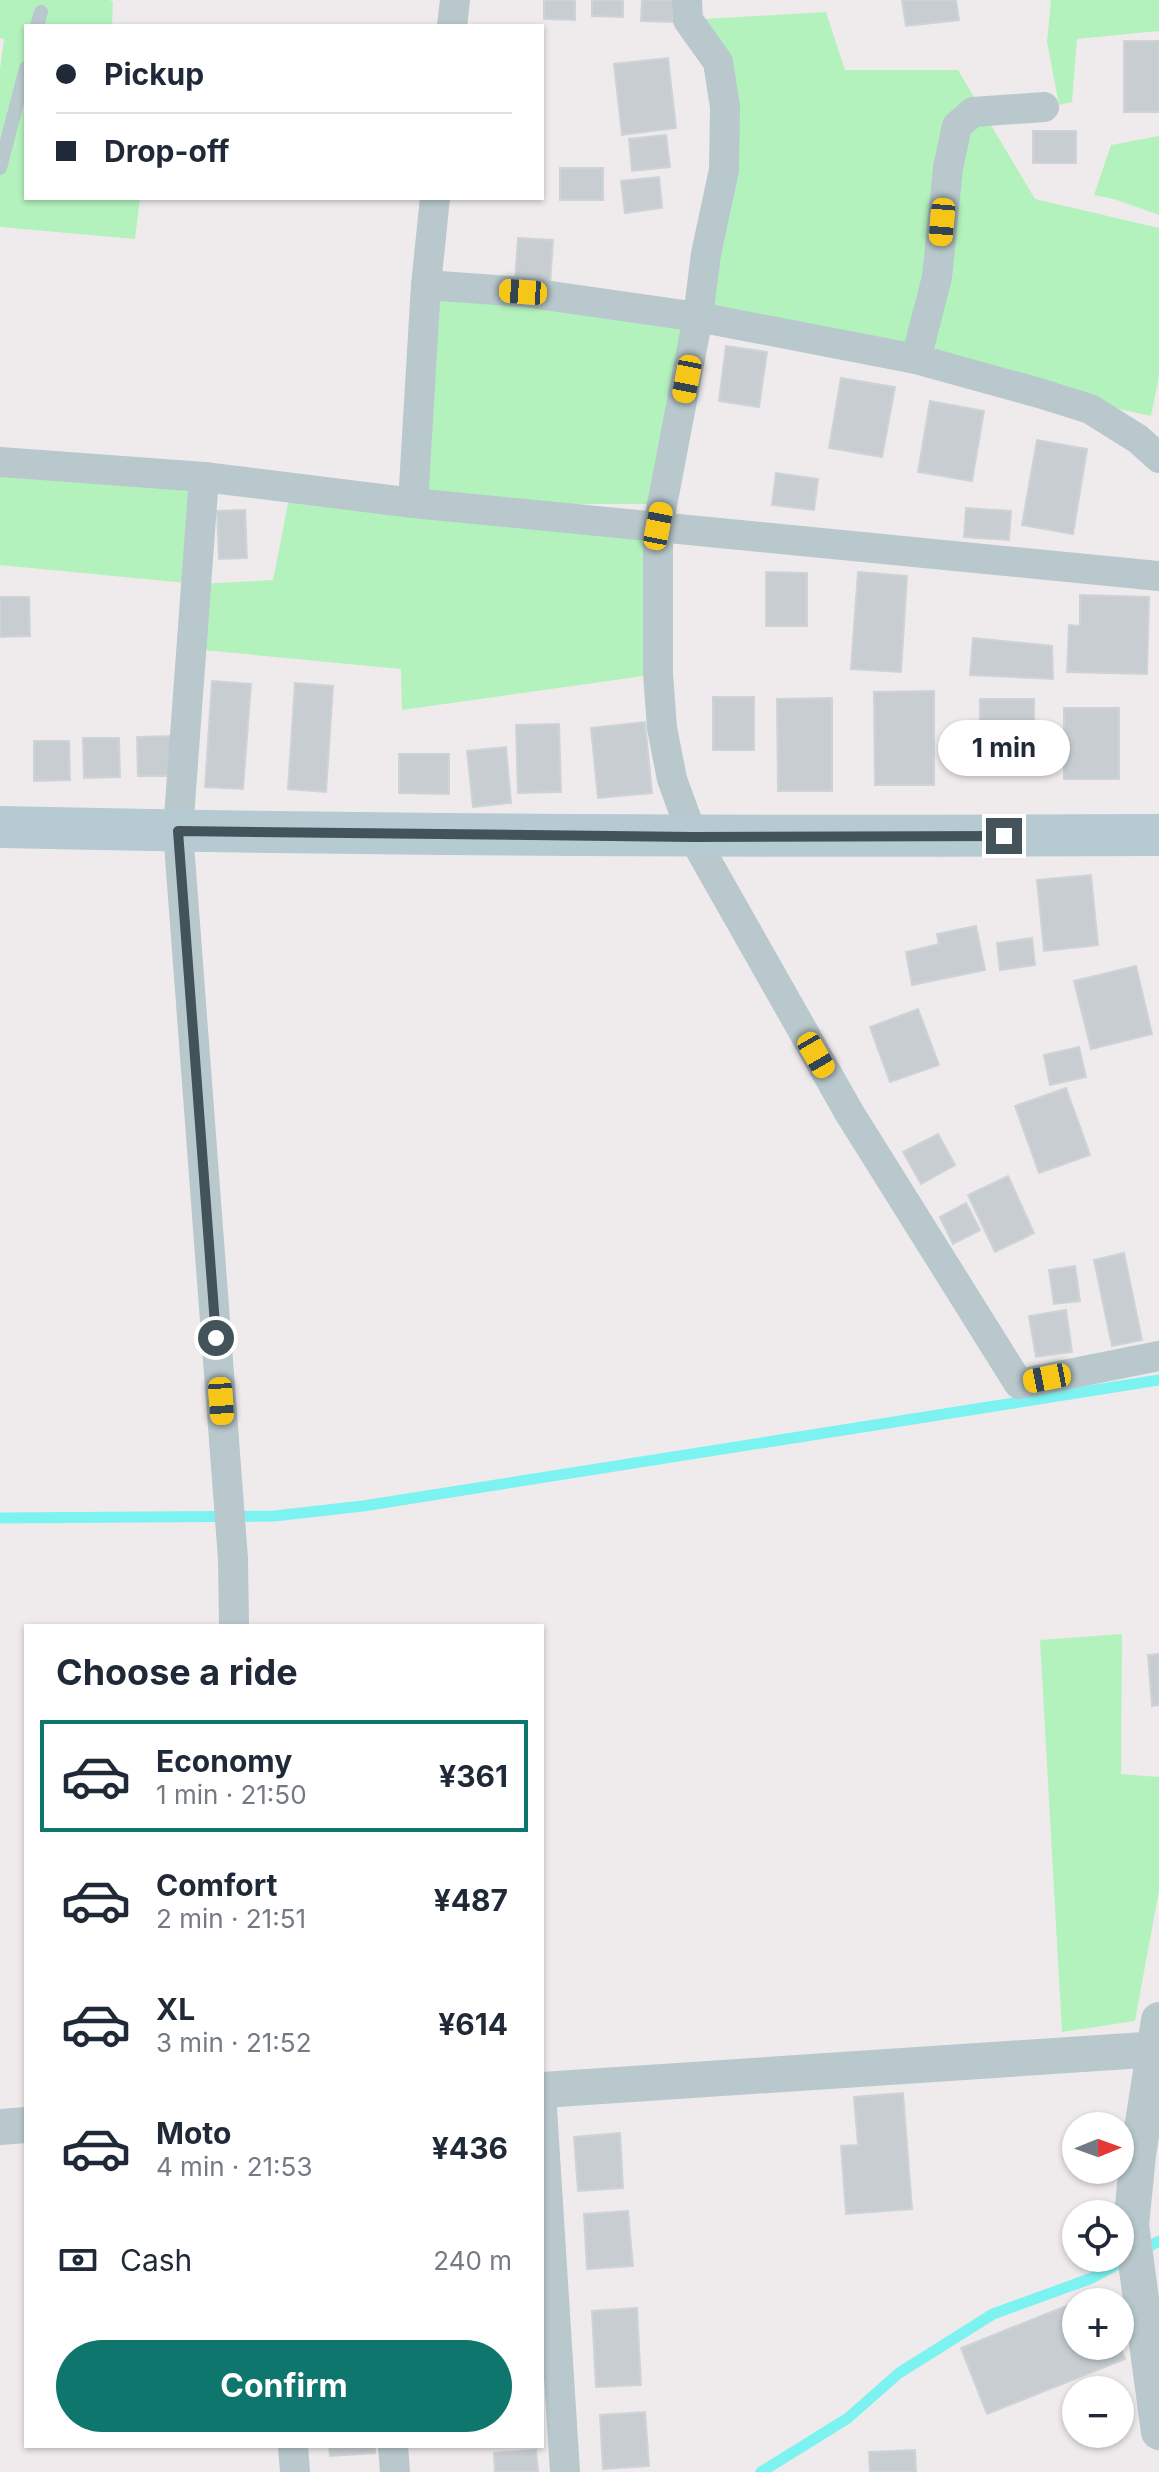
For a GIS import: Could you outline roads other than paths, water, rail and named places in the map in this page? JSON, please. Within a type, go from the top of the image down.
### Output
[{"type":"main road","points":[[0,827],[693,837],[1159,835]]},
{"type":"street","points":[[452,24],[455,0]]},
{"type":"street","points":[[687,0],[688,20],[718,62],[725,107],[724,170],[658,526],[658,674],[662,728],[672,779],[693,837],[850,1114],[1019,1384],[1159,1356]]},
{"type":"street","points":[[916,359],[937,277],[948,168],[957,126],[973,112],[1044,107]]},
{"type":"street","points":[[413,503],[426,285],[435,200]]},
{"type":"street","points":[[426,285],[523,292],[698,317],[916,359],[1090,409],[1138,439],[1159,458]]},
{"type":"street","points":[[0,462],[204,477],[413,503],[1159,576]]},
{"type":"street","points":[[204,477],[178,831],[233,1559],[234,1624]]},
{"type":"street","points":[[544,2090],[1157,2039],[1138,2155],[1131,2225],[1159,2432]]},
{"type":"street","points":[[0,2127],[24,2125]]},
{"type":"street","points":[[544,2141],[565,2472]]},
{"type":"street","points":[[293,2448],[295,2472]]},
{"type":"street","points":[[393,2448],[395,2472]]},
{"type":"lane","points":[[0,168],[24,76]]},
{"type":"waterway","points":[[0,1518],[274,1516],[363,1506],[1159,1380]]},
{"type":"waterway","points":[[761,2472],[848,2418],[899,2373],[993,2314],[1092,2278],[1159,2241]]}]
